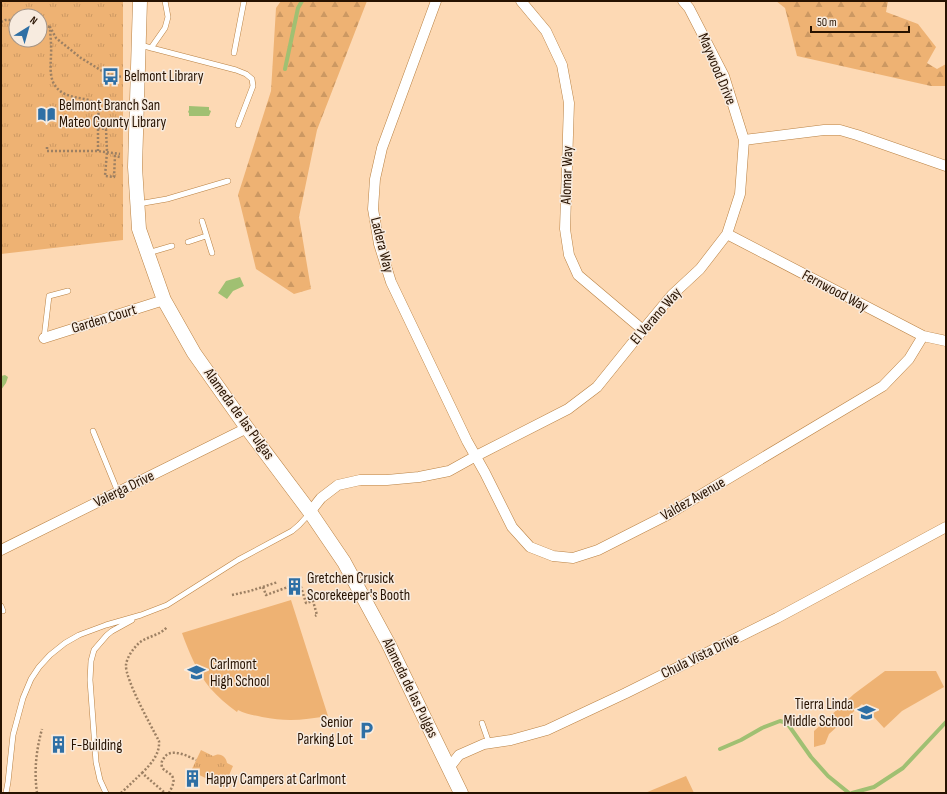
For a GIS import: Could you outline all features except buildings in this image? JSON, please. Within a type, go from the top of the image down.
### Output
[{"type":"main road","name":"Alameda de las Pulgas","points":[[140,1],[145,47],[135,167],[139,229],[164,300],[194,353],[247,428],[310,512],[344,562],[388,643],[461,793]]},
{"type":"street","name":"Ladera Way","points":[[436,1],[382,148],[375,179],[373,209],[379,244],[392,282],[467,441],[476,456]]},
{"type":"street","name":"Alomar Way","points":[[521,1],[546,31],[562,65],[569,103],[565,229],[569,255],[578,275],[642,330]]},
{"type":"street","name":"Maywood Drive","points":[[683,1],[689,8],[724,76],[744,140]]},
{"type":"street","points":[[744,140],[824,130],[840,130],[946,166]]},
{"type":"street","name":"El Verano Way","points":[[310,512],[321,498],[338,485],[360,480],[387,480],[419,477],[449,470],[568,409],[597,387],[642,330],[672,295],[700,269],[727,234],[740,194],[744,140]]},
{"type":"street","name":"Fernwood Way","points":[[727,234],[922,336],[946,341]]},
{"type":"street","name":"Garden Court","points":[[44,338],[164,300]]},
{"type":"street","name":"Valdez Avenue","points":[[476,456],[512,527],[530,547],[552,556],[573,558],[598,550],[667,515],[883,386],[909,359],[922,336]]},
{"type":"street","name":"Valerga Drive","points":[[1,550],[247,428]]},
{"type":"street","name":"Chula Vista Drive","points":[[449,768],[459,754],[484,744],[511,740],[547,730],[619,696],[777,618],[946,527]]},
{"type":"lane","points":[[145,47],[165,28],[168,17],[165,1]]},
{"type":"lane","points":[[234,53],[244,1]]},
{"type":"lane","points":[[145,47],[236,70],[246,74],[252,79],[253,86],[238,125]]},
{"type":"lane","points":[[137,204],[167,199],[228,181]]},
{"type":"lane","points":[[202,221],[212,253]]},
{"type":"lane","points":[[188,242],[206,236]]},
{"type":"lane","points":[[147,254],[172,246]]},
{"type":"lane","points":[[44,338],[49,296],[68,291]]},
{"type":"lane","points":[[93,431],[118,492]]},
{"type":"lane","points":[[6,793],[12,743],[19,712],[28,685],[39,667],[50,655],[60,646],[75,637],[167,605],[238,560],[296,529],[310,512]]},
{"type":"lane","points":[[106,793],[99,775],[95,756],[90,666],[95,649],[110,632],[141,615]]},
{"type":"lane","points":[[482,723],[489,743]]},
{"type":"path","points":[[50,27],[56,38],[81,58],[107,74],[122,77]]},
{"type":"path","points":[[50,27],[52,44],[51,72],[54,83],[60,92],[76,98],[93,101],[98,107],[98,151]]},
{"type":"path","points":[[47,147],[47,151],[98,151],[107,152],[120,155],[115,156],[114,177],[105,176],[107,152],[106,129],[98,128]]},
{"type":"path","points":[[232,594],[250,591],[278,582]]},
{"type":"path","points":[[263,587],[266,595],[288,587],[292,582],[301,587],[306,603],[313,601],[317,615],[315,616]]},
{"type":"path","points":[[121,793],[142,773],[155,757],[159,744],[131,684],[127,674],[126,664],[128,658],[139,643],[167,627]]},
{"type":"path","points":[[37,793],[35,766],[37,747],[42,729]]},
{"type":"path","points":[[169,793],[174,780],[162,766],[165,756],[169,753],[182,754],[196,760]]},
{"type":"path","points":[[142,773],[165,793]]},
{"type":"green space","points":[[1,1],[123,1],[123,240],[1,254]]},
{"type":"green space","points":[[281,1],[367,1],[317,130],[299,217],[311,289],[294,294],[256,269],[238,195],[271,91],[276,8]]},
{"type":"green space","points":[[776,1],[888,1],[886,12],[918,24],[936,47],[927,63],[937,69],[946,64],[946,86],[931,86],[797,56],[785,8]]},
{"type":"green space","points":[[291,600],[328,716],[288,720],[271,719],[238,710],[237,712],[219,698],[201,676],[182,633]]},
{"type":"green space","points":[[885,671],[936,671],[944,687],[902,711],[884,728],[862,704],[829,734],[825,744],[814,747],[814,731],[854,694]]},
{"type":"green space","points":[[201,750],[213,756],[218,754],[222,755],[227,763],[233,766],[224,787],[191,771]]},
{"type":"green space","points":[[686,776],[694,793],[645,793]]},
{"type":"shaded area","points":[[189,106],[209,107],[209,110],[211,111],[209,116],[189,116]]},
{"type":"shaded area","points":[[240,277],[244,286],[233,291],[227,299],[218,293],[226,281]]},
{"type":"shaded area","points":[[5,375],[8,377],[1,390],[1,376]]},
{"type":"waterway","points":[[285,69],[298,8],[302,1]]},
{"type":"waterway","points":[[720,749],[741,740],[762,728],[780,721],[787,723],[811,757],[828,776],[849,793]]},
{"type":"waterway","points":[[852,793],[874,787],[903,768],[946,722]]},
{"type":"place","name":"Belmont Library","points":[[111,76]]},
{"type":"place","name":"Belmont Branch San Mateo County Library","points":[[46,114]]},
{"type":"place","name":"Gretchen Crusick Scorekeeper's Booth","points":[[294,587]]},
{"type":"place","name":"Carlmont High School","points":[[197,673]]},
{"type":"place","name":"Tierra Linda Middle School","points":[[866,713]]},
{"type":"place","name":"Senior Parking Lot","points":[[366,731]]},
{"type":"place","name":"F-Building","points":[[58,745]]},
{"type":"place","name":"Happy Campers at Carlmont","points":[[193,779]]}]
